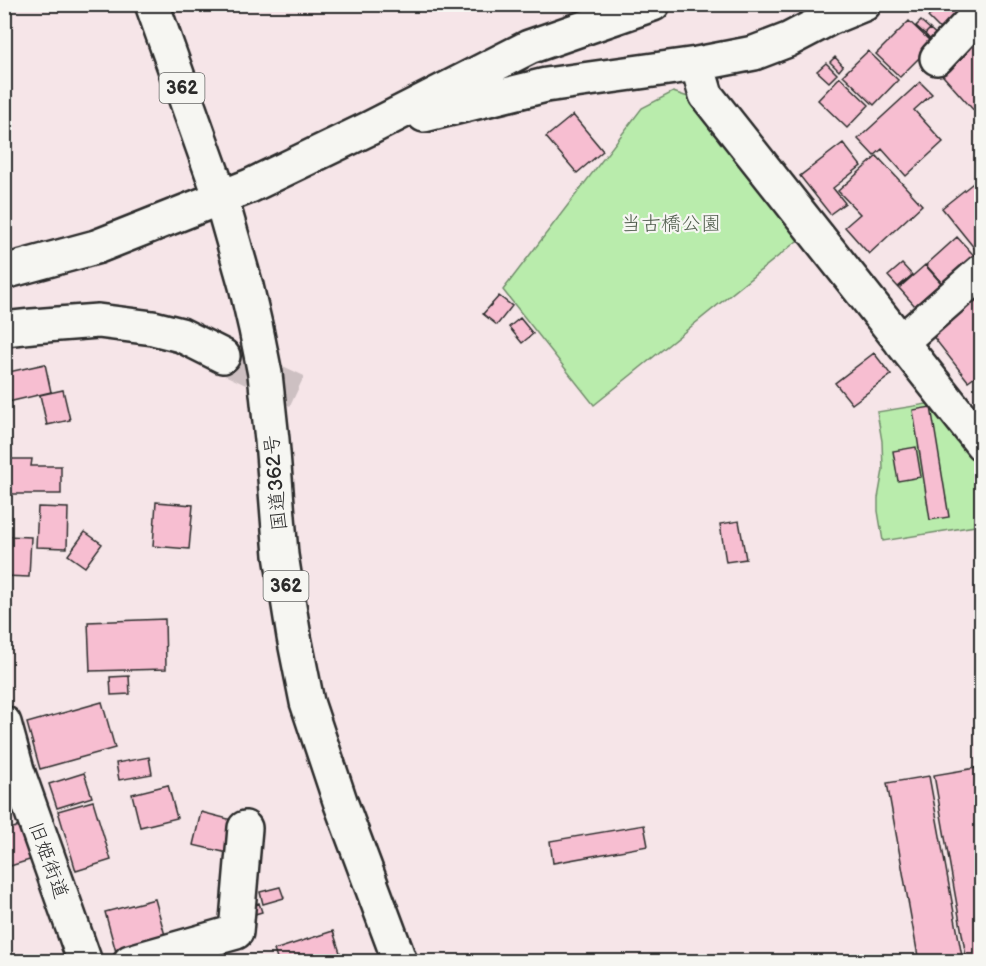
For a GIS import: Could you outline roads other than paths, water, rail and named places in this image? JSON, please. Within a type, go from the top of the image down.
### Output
[{"type":"main road","name":"国道362号","points":[[152,4],[217,185],[246,286],[265,374],[281,555],[294,637],[308,702],[341,804],[400,962]]},
{"type":"main road","points":[[4,272],[96,247],[217,185],[250,186],[529,47],[653,4]]},
{"type":"main road","points":[[370,128],[546,85],[697,64],[754,53],[864,4]]},
{"type":"main road","points":[[937,58],[981,10]]},
{"type":"main road","points":[[697,64],[706,95],[981,444]]},
{"type":"main road","points":[[901,342],[981,271]]},
{"type":"main road","points":[[4,329],[98,321],[181,335],[223,356]]},
{"type":"main road","name":"旧姫街道","points":[[4,723],[11,772],[85,962]]},
{"type":"main road","points":[[130,962],[236,932],[245,828]]},
{"type":"tunnel","points":[[223,356],[310,397]]},
{"type":"park label","name":"当古橋公園","points":[[671,223]]}]
